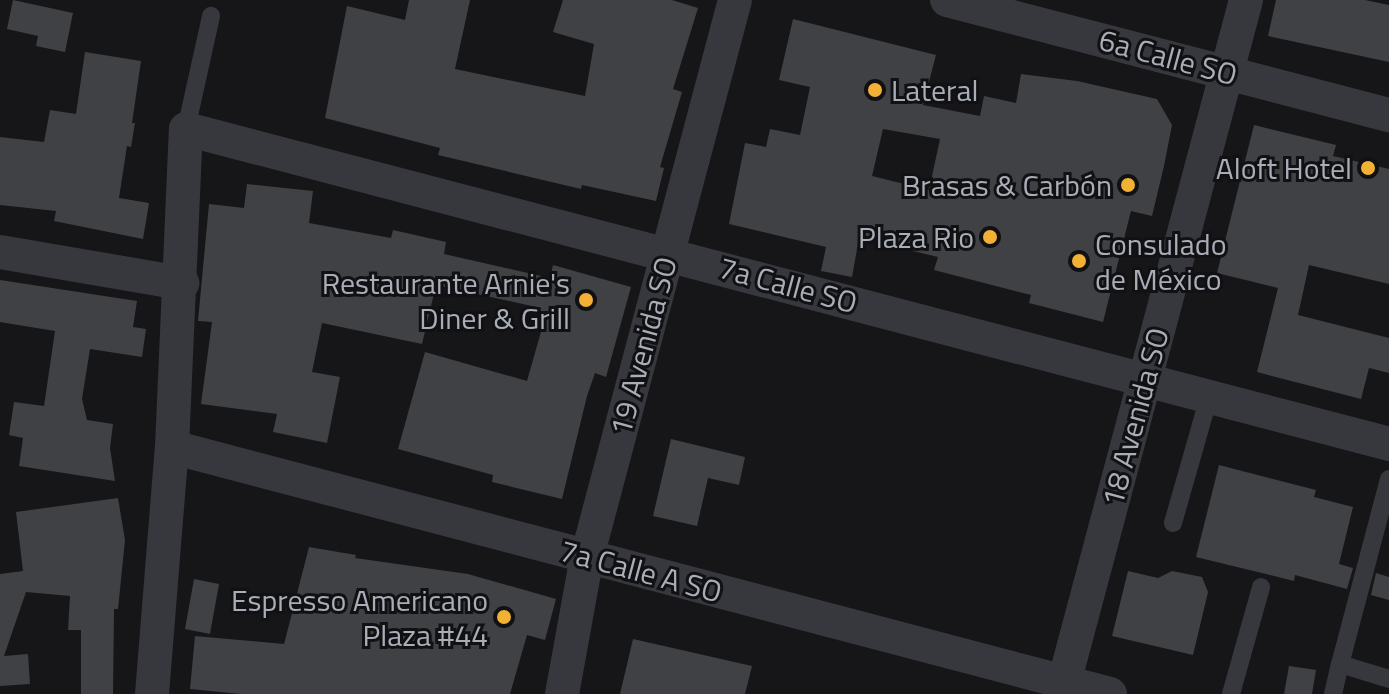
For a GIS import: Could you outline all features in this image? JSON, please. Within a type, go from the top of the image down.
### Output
[{"type":"street","name":"19 Avenida SO","points":[[562,694],[587,557],[735,0]]},
{"type":"street","name":"6a Calle SO","points":[[947,0],[1389,115]]},
{"type":"street","name":"18 Avenida SO","points":[[1062,688],[1246,0]]},
{"type":"street","name":"7a Calle SO","points":[[186,129],[1389,444]]},
{"type":"street","points":[[152,694],[182,283],[186,129]]},
{"type":"street","points":[[0,252],[182,283]]},
{"type":"street","name":"7a Calle A SO","points":[[172,447],[1062,688],[1110,694]]},
{"type":"lane","points":[[186,129],[211,16]]},
{"type":"lane","points":[[1173,523],[1209,397]]},
{"type":"lane","points":[[1333,694],[1385,515],[1389,479]]},
{"type":"lane","points":[[1231,694],[1261,587]]},
{"type":"lane","points":[[1340,664],[1389,679]]},
{"type":"building","points":[[13,0],[73,13],[65,52],[36,46],[38,36],[7,29]]},
{"type":"building","points":[[409,0],[470,0],[455,69],[585,96],[594,44],[553,32],[563,0],[672,0],[698,8],[673,89],[682,92],[660,167],[664,168],[656,201],[582,185],[581,189],[438,155],[440,148],[325,118],[347,6],[405,20]]},
{"type":"building","points":[[1276,0],[1365,0],[1389,5],[1389,62],[1268,36]]},
{"type":"building","points":[[793,19],[936,55],[923,105],[980,116],[984,96],[1016,103],[1021,74],[1077,81],[1157,99],[1172,125],[1152,216],[1131,211],[1103,322],[1029,303],[1031,295],[934,270],[938,257],[859,238],[852,277],[821,271],[826,247],[729,224],[745,143],[766,147],[770,129],[800,135],[810,87],[779,80]],"holes":[[[883,129],[940,139],[929,190],[872,176]]]},
{"type":"building","points":[[85,52],[141,61],[132,123],[135,123],[131,147],[127,146],[119,198],[149,203],[143,239],[54,221],[56,211],[0,205],[0,137],[44,142],[50,110],[76,114]]},
{"type":"building","points":[[1254,125],[1336,145],[1333,156],[1389,169],[1389,284],[1309,265],[1298,315],[1389,338],[1389,373],[1369,368],[1361,399],[1257,372],[1278,288],[1217,273]]},
{"type":"building","points":[[247,184],[313,191],[309,223],[391,238],[393,230],[446,242],[444,254],[550,278],[553,265],[631,287],[606,377],[595,373],[587,396],[562,499],[492,482],[493,475],[398,449],[425,352],[527,381],[546,314],[540,313],[541,308],[436,285],[422,344],[322,323],[312,372],[340,377],[327,443],[273,432],[277,414],[201,404],[212,322],[198,321],[209,204],[244,208]]},
{"type":"building","points":[[0,280],[137,301],[133,327],[146,329],[142,357],[90,349],[82,399],[87,420],[113,424],[110,448],[115,481],[19,466],[23,438],[9,435],[14,402],[44,406],[55,331],[0,322]]},
{"type":"building","points":[[671,439],[745,457],[739,485],[708,478],[697,526],[653,516]]},
{"type":"building","points":[[1219,465],[1316,490],[1314,497],[1353,507],[1339,564],[1353,568],[1347,589],[1295,575],[1294,581],[1196,557]]},
{"type":"building","points":[[118,498],[125,540],[118,609],[114,609],[113,694],[81,694],[81,630],[68,630],[70,596],[26,592],[4,656],[28,654],[30,684],[0,686],[0,574],[23,571],[16,512]]},
{"type":"building","points":[[309,547],[356,555],[355,558],[468,574],[556,599],[545,640],[527,635],[510,694],[241,694],[190,689],[195,636],[284,644]]},
{"type":"building","points":[[1128,571],[1158,578],[1172,571],[1202,577],[1208,592],[1193,655],[1112,636]]},
{"type":"building","points":[[1376,573],[1389,577],[1389,600],[1371,595]]},
{"type":"building","points":[[194,579],[219,584],[210,634],[185,629]]},
{"type":"building","points":[[633,639],[752,666],[745,694],[620,694]]},
{"type":"building","points":[[1289,666],[1316,670],[1312,694],[1284,694]]},
{"type":"place","name":"Lateral","points":[[875,90]]},
{"type":"place","name":"Aloft Hotel","points":[[1368,168]]},
{"type":"place","name":"Brasas & Carbón","points":[[1128,185]]},
{"type":"place","name":"Plaza Rio","points":[[990,237]]},
{"type":"place","name":"Consulado de México","points":[[1079,261]]},
{"type":"place","name":"Restaurante Arnie's Diner & Grill","points":[[586,300]]},
{"type":"place","name":"Espresso Americano Plaza #44","points":[[504,617]]}]
